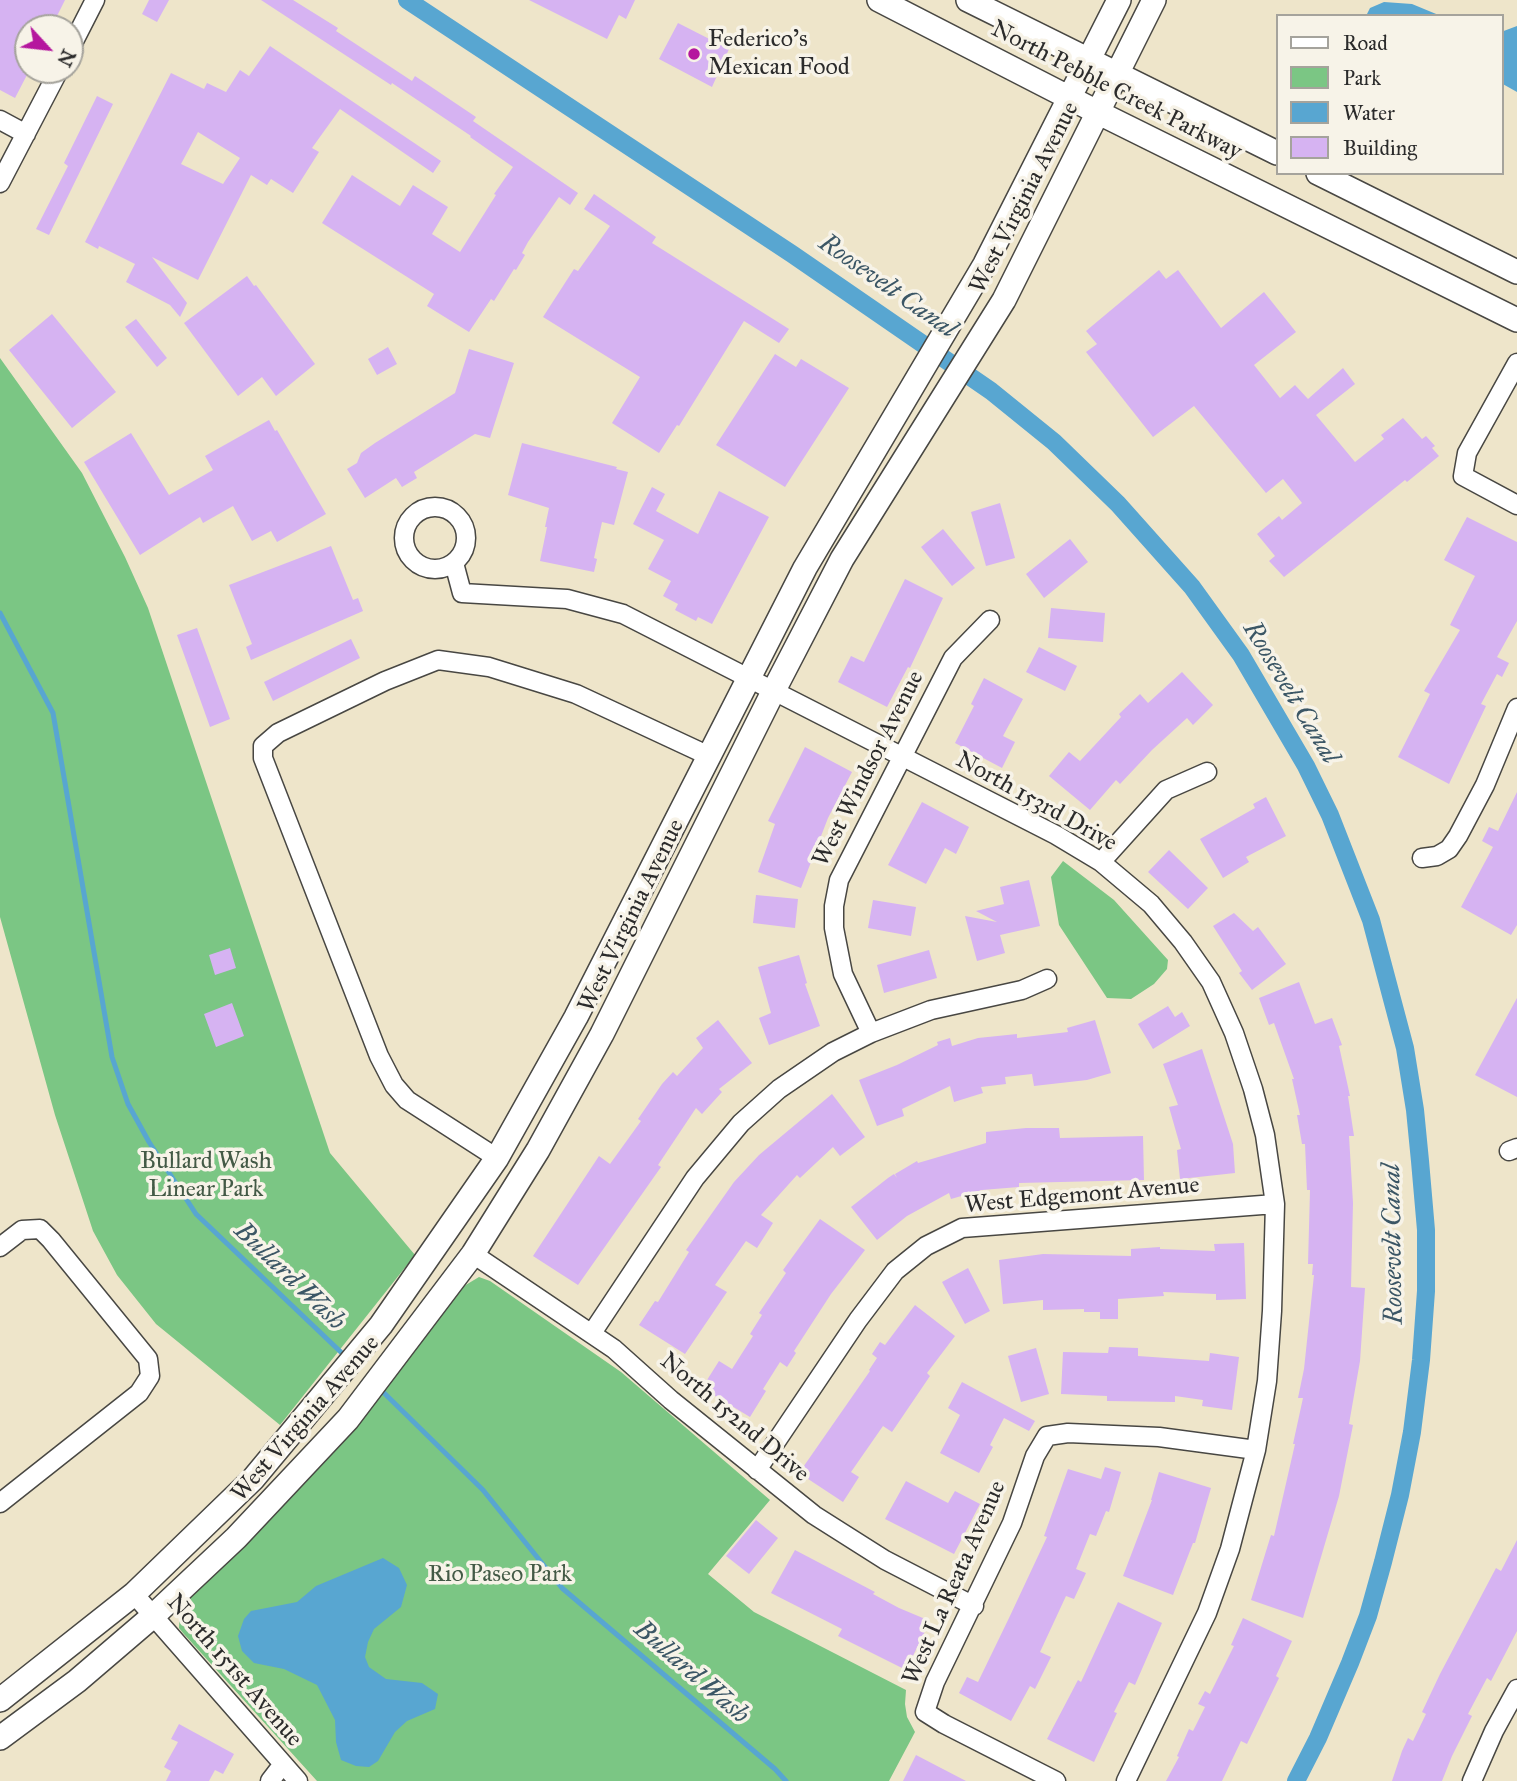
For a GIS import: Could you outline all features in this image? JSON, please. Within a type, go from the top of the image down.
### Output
[{"type":"main road","name":"North Pebble Creek Parkway","points":[[880,0],[1069,98],[1517,320]]},
{"type":"main road","name":"North Pebble Creek Parkway","points":[[968,0],[1276,153]]},
{"type":"main road","name":"West Virginia Avenue","points":[[0,1700],[134,1594],[253,1479],[381,1325],[497,1158],[576,1017],[707,755],[821,537],[917,381],[999,239],[1119,0]]},
{"type":"main road","name":"West Virginia Avenue","points":[[0,1738],[77,1681],[153,1616],[236,1538],[348,1419],[473,1254],[538,1150],[602,1034],[842,559],[977,346],[1029,252],[1154,0]]},
{"type":"main road","points":[[1322,175],[1517,272]]},
{"type":"street","points":[[84,22],[95,0]]},
{"type":"street","points":[[0,183],[52,84]]},
{"type":"street","points":[[0,120],[26,134]]},
{"type":"street","points":[[1517,363],[1468,453],[1463,476],[1517,505]]},
{"type":"street","name":"North 153rd Drive","points":[[454,563],[462,593],[567,599],[623,614],[1056,835],[1101,862],[1151,904],[1183,942],[1211,982],[1234,1033],[1253,1089],[1265,1135],[1275,1204],[1267,1381],[1256,1450],[1230,1549],[1207,1613],[1126,1781]]},
{"type":"street","name":"West Windsor Avenue","points":[[871,1033],[842,974],[834,928],[834,906],[839,880],[953,658],[990,621]]},
{"type":"street","points":[[497,1158],[407,1100],[394,1085],[379,1056],[263,758],[263,746],[278,733],[385,681],[438,660],[489,667],[576,694],[707,755]]},
{"type":"street","points":[[1422,858],[1437,856],[1449,849],[1458,836],[1485,785],[1517,708]]},
{"type":"street","points":[[1101,862],[1166,790],[1207,772]]},
{"type":"street","points":[[592,1333],[695,1178],[741,1123],[779,1089],[833,1052],[871,1033],[931,1010],[1022,990],[1048,978]]},
{"type":"street","name":"West Edgemont Avenue","points":[[757,1470],[895,1271],[926,1246],[962,1228],[1275,1204]]},
{"type":"street","points":[[0,1247],[22,1230],[40,1229],[148,1359],[150,1377],[139,1393],[0,1503]]},
{"type":"street","name":"North 152nd Drive","points":[[473,1254],[614,1349],[671,1400],[824,1521],[886,1560],[974,1606]]},
{"type":"street","name":"West La Reata Avenue","points":[[1056,1781],[925,1712],[935,1682],[1012,1523],[1035,1456],[1046,1436],[1068,1433],[1159,1437],[1256,1450]]},
{"type":"street","name":"North 151st Avenue","points":[[134,1594],[298,1781]]},
{"type":"street","points":[[1472,1781],[1494,1731],[1517,1689]]},
{"type":"street","points":[[270,1781],[283,1764]]},
{"type":"green space","name":"Bullard Wash Linear Park","points":[[0,358],[82,473],[148,608],[330,1153],[415,1255],[280,1425],[156,1324],[117,1275],[93,1231],[55,1115],[0,917]]},
{"type":"green space","points":[[1063,861],[1114,900],[1168,960],[1167,969],[1154,984],[1131,999],[1107,998],[1059,925],[1051,877]]},
{"type":"green space","name":"Rio Paseo Park","points":[[479,1277],[490,1281],[621,1372],[770,1500],[708,1574],[754,1612],[906,1690],[907,1717],[915,1732],[889,1781],[317,1781],[183,1633],[179,1628],[180,1609],[301,1487],[379,1396],[464,1286]]},
{"type":"water","points":[[1384,2],[1412,4],[1436,14],[1367,14],[1370,8]]},
{"type":"water","points":[[1517,26],[1517,92],[1503,84],[1503,31]]},
{"type":"water","points":[[383,1558],[399,1568],[407,1585],[401,1607],[374,1629],[365,1657],[369,1667],[386,1679],[422,1683],[438,1694],[435,1709],[407,1721],[395,1732],[378,1761],[369,1767],[356,1766],[341,1760],[336,1742],[335,1720],[317,1685],[284,1669],[254,1663],[242,1651],[238,1636],[244,1619],[251,1611],[297,1602],[316,1586]]},
{"type":"building","points":[[0,0],[65,0],[58,14],[14,14],[14,84],[22,84],[15,98],[0,90]]},
{"type":"building","points":[[149,0],[169,0],[157,22],[142,14]]},
{"type":"building","points":[[261,0],[293,0],[338,28],[336,31],[412,81],[415,76],[476,117],[473,121],[578,193],[570,205],[559,197],[528,242],[522,253],[525,255],[516,270],[514,269],[494,301],[491,299],[469,332],[427,306],[434,294],[322,223],[352,175],[400,206],[413,185],[448,207],[432,234],[460,252],[513,167],[392,83],[391,85]]},
{"type":"building","points":[[529,0],[635,0],[626,19],[619,15],[607,39]]},
{"type":"building","name":"Federico's Mexican Food","points":[[678,23],[729,49],[712,87],[659,59]]},
{"type":"building","points":[[270,46],[441,161],[433,173],[340,109],[312,148],[319,152],[293,193],[271,179],[267,185],[251,175],[198,280],[152,257],[187,303],[180,317],[170,305],[126,282],[135,264],[85,242],[171,73],[204,89],[207,83],[226,92],[240,70],[249,76]],"holes":[[[198,132],[240,158],[223,184],[181,164]]]},
{"type":"building","points":[[97,96],[113,104],[49,235],[36,229],[68,166],[64,163]]},
{"type":"building","points":[[594,194],[656,237],[652,243],[789,329],[779,343],[744,321],[679,426],[677,425],[659,453],[612,423],[640,377],[543,317],[574,269],[578,271],[610,226],[584,209]]},
{"type":"building","points":[[1159,270],[1166,279],[1178,270],[1221,328],[1264,292],[1296,332],[1254,365],[1280,398],[1295,385],[1308,399],[1343,368],[1355,384],[1316,415],[1355,462],[1384,439],[1381,435],[1403,418],[1422,439],[1426,436],[1439,456],[1284,577],[1269,561],[1275,556],[1257,534],[1279,516],[1282,520],[1302,503],[1283,479],[1266,493],[1194,406],[1153,437],[1086,352],[1097,344],[1086,331]]},
{"type":"building","points":[[247,276],[315,364],[276,396],[262,377],[238,396],[184,323]]},
{"type":"building","points":[[52,314],[116,392],[72,428],[9,350]]},
{"type":"building","points":[[136,319],[167,358],[157,367],[125,327]]},
{"type":"building","points":[[388,347],[397,364],[377,375],[368,359]]},
{"type":"building","points":[[469,349],[514,363],[490,438],[475,434],[414,472],[417,478],[402,487],[396,478],[365,498],[347,469],[357,463],[361,453],[375,443],[455,393]]},
{"type":"building","points":[[775,354],[796,367],[801,359],[849,388],[785,487],[716,445]]},
{"type":"building","points":[[269,420],[326,514],[277,542],[271,531],[252,541],[233,506],[203,523],[200,517],[140,555],[84,462],[131,433],[169,495],[213,470],[205,456]]},
{"type":"building","points":[[522,443],[628,472],[614,525],[602,522],[594,558],[597,559],[594,572],[540,561],[549,508],[508,495]]},
{"type":"building","points":[[652,487],[665,494],[656,511],[698,534],[719,491],[769,517],[712,624],[698,617],[696,621],[675,610],[678,604],[663,596],[671,581],[648,569],[664,540],[633,524]]},
{"type":"building","points":[[1000,503],[1015,558],[986,566],[971,512]]},
{"type":"building","points":[[1467,517],[1517,542],[1517,621],[1497,657],[1509,663],[1502,677],[1497,674],[1481,704],[1486,706],[1449,784],[1398,757],[1430,694],[1424,691],[1460,630],[1450,625],[1475,576],[1444,560]]},
{"type":"building","points":[[943,529],[975,568],[952,586],[921,547]]},
{"type":"building","points":[[1070,539],[1088,562],[1044,598],[1026,574]]},
{"type":"building","points":[[331,546],[353,600],[358,598],[363,611],[251,660],[246,647],[252,644],[229,585]]},
{"type":"building","points":[[905,579],[943,598],[910,668],[908,667],[887,707],[838,682],[851,656],[864,662]]},
{"type":"building","points":[[1051,608],[1105,613],[1103,642],[1048,638]]},
{"type":"building","points":[[197,628],[230,719],[210,727],[177,635]]},
{"type":"building","points":[[351,639],[360,658],[273,701],[264,682]]},
{"type":"building","points":[[1039,647],[1077,666],[1065,691],[1026,672]]},
{"type":"building","points":[[1182,672],[1213,705],[1193,725],[1187,718],[1120,784],[1116,780],[1090,810],[1049,776],[1069,752],[1080,761],[1121,717],[1119,714],[1140,694],[1148,703]]},
{"type":"building","points":[[984,678],[1023,699],[1003,736],[1015,742],[1002,768],[955,743],[974,706],[971,704]]},
{"type":"building","points":[[805,747],[852,772],[828,818],[801,888],[758,872],[775,824],[768,821]]},
{"type":"building","points":[[1517,792],[1517,925],[1511,935],[1461,907],[1493,847],[1482,841],[1489,827],[1498,831]]},
{"type":"building","points":[[1266,797],[1286,836],[1246,857],[1249,862],[1223,878],[1200,839],[1255,808],[1253,804]]},
{"type":"building","points":[[922,802],[969,827],[956,854],[945,848],[926,884],[888,865]]},
{"type":"building","points":[[1169,850],[1208,888],[1188,909],[1148,872]]},
{"type":"building","points":[[1029,880],[1040,926],[1000,935],[1005,953],[977,961],[965,916],[997,922],[976,911],[1004,904],[1000,887]]},
{"type":"building","points":[[756,895],[798,899],[795,928],[753,923]]},
{"type":"building","points":[[873,900],[916,907],[911,936],[868,928]]},
{"type":"building","points":[[1234,913],[1253,931],[1258,927],[1286,964],[1252,990],[1239,973],[1242,971],[1213,926]]},
{"type":"building","points":[[230,948],[236,968],[215,975],[209,955]]},
{"type":"building","points":[[929,950],[937,978],[884,993],[877,965]]},
{"type":"building","points":[[799,955],[807,983],[805,984],[820,1026],[769,1045],[759,1018],[771,1013],[758,967]]},
{"type":"building","points":[[1299,982],[1315,1024],[1332,1018],[1342,1045],[1339,1046],[1350,1096],[1354,1136],[1349,1136],[1353,1203],[1351,1287],[1365,1288],[1360,1361],[1349,1424],[1353,1425],[1339,1496],[1303,1618],[1251,1600],[1271,1535],[1274,1536],[1295,1444],[1303,1398],[1298,1398],[1304,1369],[1314,1275],[1313,1264],[1308,1264],[1310,1190],[1307,1190],[1305,1144],[1302,1144],[1297,1115],[1300,1115],[1294,1079],[1274,1023],[1269,1025],[1259,998]]},
{"type":"building","points":[[1517,998],[1517,1097],[1475,1075]]},
{"type":"building","points":[[232,1003],[244,1036],[216,1047],[204,1014]]},
{"type":"building","points":[[1168,1006],[1175,1017],[1182,1012],[1190,1026],[1153,1049],[1138,1024]]},
{"type":"building","points":[[718,1020],[752,1063],[719,1089],[722,1092],[702,1114],[696,1108],[658,1165],[661,1167],[578,1285],[533,1256],[599,1156],[610,1164],[641,1121],[638,1119],[662,1084],[673,1072],[677,1076],[703,1048],[696,1038]]},
{"type":"building","points":[[1095,1020],[1111,1073],[1087,1080],[1034,1086],[1032,1074],[1005,1077],[1006,1084],[981,1087],[983,1093],[954,1102],[950,1086],[902,1109],[904,1116],[877,1126],[859,1080],[897,1065],[938,1045],[937,1042],[950,1038],[952,1046],[978,1038],[1017,1034],[1017,1038],[1068,1032],[1067,1028]]},
{"type":"building","points":[[1202,1049],[1233,1144],[1235,1173],[1180,1179],[1177,1150],[1181,1149],[1169,1107],[1178,1105],[1163,1064]]},
{"type":"building","points":[[832,1094],[865,1137],[840,1156],[833,1147],[800,1178],[797,1175],[761,1215],[773,1223],[757,1248],[746,1241],[715,1285],[727,1292],[685,1354],[639,1325],[655,1301],[658,1302],[689,1252],[686,1250],[734,1182],[759,1155]]},
{"type":"building","points":[[1059,1128],[1060,1138],[1143,1136],[1144,1180],[1019,1183],[1019,1187],[982,1190],[951,1199],[949,1193],[907,1216],[877,1240],[851,1207],[888,1178],[894,1174],[897,1178],[895,1174],[917,1161],[918,1163],[986,1143],[986,1132]]},
{"type":"building","points":[[820,1219],[865,1250],[831,1294],[794,1351],[796,1353],[787,1367],[780,1362],[750,1417],[702,1388],[719,1361],[732,1369],[753,1336],[750,1334],[762,1315],[759,1313],[786,1273],[783,1270]]},
{"type":"building","points":[[1244,1243],[1246,1299],[1216,1300],[1216,1294],[1163,1292],[1164,1296],[1118,1299],[1118,1319],[1100,1319],[1100,1312],[1084,1312],[1084,1309],[1043,1310],[1043,1300],[1003,1304],[999,1260],[1043,1254],[1131,1256],[1131,1249],[1160,1247],[1215,1251],[1214,1244]]},
{"type":"building","points":[[968,1268],[990,1311],[965,1324],[942,1282]]},
{"type":"building","points":[[915,1305],[955,1336],[927,1373],[930,1376],[892,1432],[883,1426],[851,1472],[859,1477],[843,1502],[799,1473],[870,1371],[877,1358],[872,1354],[880,1342],[885,1345]]},
{"type":"building","points":[[1109,1347],[1138,1348],[1138,1356],[1209,1361],[1210,1353],[1239,1357],[1232,1410],[1202,1406],[1203,1400],[1175,1396],[1175,1402],[1107,1401],[1107,1396],[1061,1394],[1063,1352],[1108,1353]]},
{"type":"building","points":[[1036,1348],[1049,1394],[1021,1402],[1008,1356]]},
{"type":"building","points":[[962,1382],[1035,1421],[1029,1431],[1004,1418],[979,1473],[940,1453],[960,1415],[948,1408]]},
{"type":"building","points":[[1105,1467],[1121,1472],[1109,1512],[1106,1511],[1096,1536],[1090,1534],[1076,1569],[1086,1573],[1074,1599],[1066,1596],[1040,1652],[1051,1657],[1035,1689],[1030,1686],[1011,1721],[959,1693],[967,1677],[978,1682],[1047,1537],[1044,1536],[1068,1469],[1101,1479]]},
{"type":"building","points":[[1159,1472],[1211,1488],[1195,1543],[1173,1595],[1123,1576],[1152,1500]]},
{"type":"building","points":[[906,1481],[948,1503],[955,1491],[980,1504],[954,1554],[885,1519]]},
{"type":"building","points":[[756,1520],[778,1538],[749,1574],[726,1556]]},
{"type":"building","points":[[1517,1540],[1517,1631],[1491,1681],[1487,1678],[1468,1714],[1472,1716],[1442,1781],[1392,1781],[1408,1738],[1413,1741],[1426,1714],[1422,1712],[1440,1674],[1496,1568],[1501,1571]]},
{"type":"building","points":[[795,1550],[875,1592],[873,1594],[899,1608],[930,1621],[906,1670],[838,1636],[842,1629],[771,1593]]},
{"type":"building","points":[[1118,1602],[1162,1623],[1135,1685],[1129,1682],[1114,1712],[1117,1713],[1094,1762],[1047,1739],[1078,1680],[1081,1682]]},
{"type":"building","points":[[1243,1618],[1292,1641],[1276,1676],[1279,1678],[1247,1744],[1241,1741],[1222,1781],[1166,1781],[1179,1757],[1177,1756],[1189,1729],[1193,1731],[1205,1707],[1198,1704],[1205,1691],[1210,1694],[1234,1646],[1231,1645]]},
{"type":"building","points":[[179,1724],[234,1754],[223,1774],[215,1770],[209,1781],[166,1781],[171,1771],[164,1767],[178,1742],[171,1739]]},
{"type":"building","points":[[916,1755],[966,1781],[903,1781]]},
{"type":"waterway","name":"Roosevelt Canal","points":[[407,0],[792,254],[991,391],[1054,442],[1118,504],[1192,587],[1241,655],[1306,766],[1330,815],[1371,920],[1405,1048],[1415,1110],[1426,1230],[1426,1291],[1412,1432],[1383,1562],[1368,1616],[1350,1663],[1318,1738],[1296,1781]]},
{"type":"waterway","name":"Bullard Wash","points":[[0,613],[53,713],[112,1057],[128,1104],[149,1142],[196,1214],[346,1357]]},
{"type":"waterway","name":"Bullard Wash","points":[[379,1388],[483,1490],[562,1588],[786,1781]]},
{"type":"place","name":"Federico's Mexican Food","points":[[694,54]]}]
